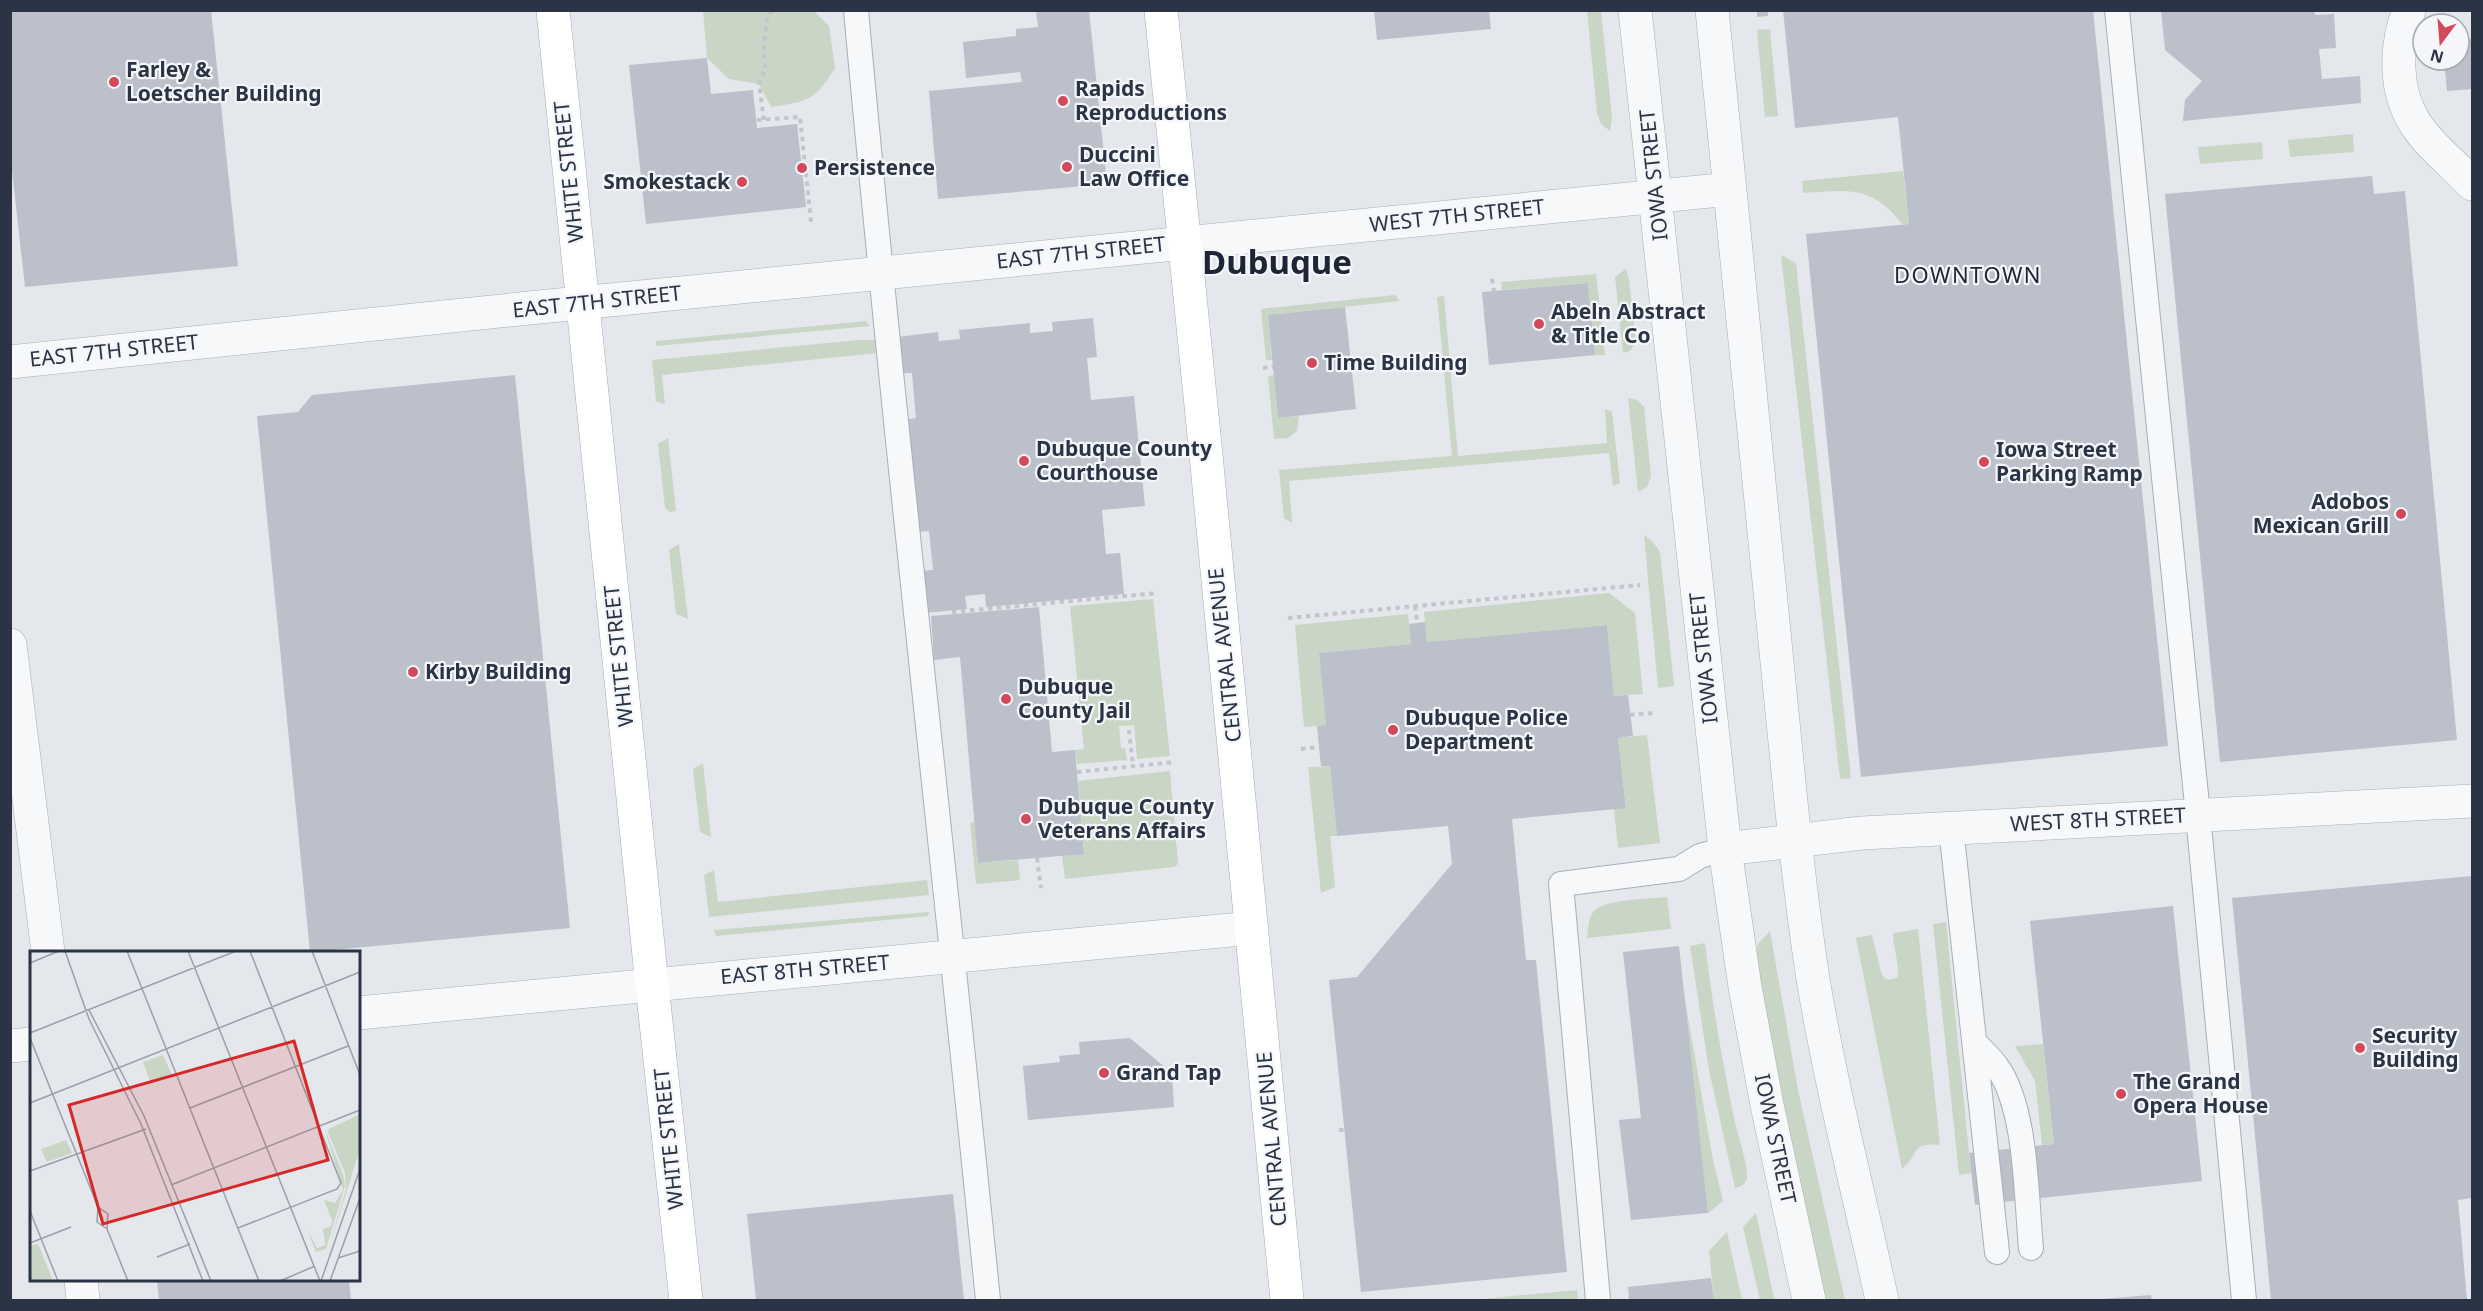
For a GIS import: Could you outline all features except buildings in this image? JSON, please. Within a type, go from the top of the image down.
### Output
[{"type":"main road","name":"WHITE STREET","points":[[553,10],[652,985],[687,1300]]},
{"type":"main road","name":"CENTRAL AVENUE","points":[[1161,10],[1287,1300]]},
{"type":"street","name":"IOWA STREET","points":[[1635,10],[1725,849],[1745,987],[1767,1105],[1809,1300]]},
{"type":"street","points":[[1712,10],[1795,841],[1814,980],[1882,1300]]},
{"type":"street","points":[[2409,10],[2401,36],[2398,61],[2404,103],[2415,124],[2472,184]]},
{"type":"street","name":"WEST 7TH STREET","points":[[1184,243],[1730,189]]},
{"type":"street","name":"EAST 7TH STREET","points":[[10,362],[1184,243]]},
{"type":"street","points":[[10,645],[48,951]]},
{"type":"street","name":"WEST 8TH STREET","points":[[1725,849],[1862,833],[2472,801]]},
{"type":"street","name":"EAST 8TH STREET","points":[[360,1013],[1252,927]]},
{"type":"street","points":[[10,1046],[30,1044]]},
{"type":"street","points":[[81,1281],[83,1300]]},
{"type":"lane","points":[[856,10],[880,273],[954,956],[988,1300]]},
{"type":"lane","points":[[2117,10],[2244,1300]]},
{"type":"lane","points":[[1951,828],[1996,1252]]},
{"type":"lane","points":[[1598,1300],[1561,884],[1679,869],[1700,856],[1725,849]]},
{"type":"lane","points":[[1975,1043],[1997,1067],[2012,1095],[2019,1123],[2031,1248]]},
{"type":"path","points":[[764,120],[759,84],[765,69],[764,46],[767,20],[772,10]]},
{"type":"path","points":[[756,120],[800,117],[811,222]]},
{"type":"path","points":[[1492,279],[1494,291]]},
{"type":"path","points":[[1263,368],[1273,367]]},
{"type":"path","points":[[1288,618],[1640,585]]},
{"type":"path","points":[[948,612],[1158,594]]},
{"type":"path","points":[[1415,606],[1417,623]]},
{"type":"path","points":[[1630,715],[1653,713]]},
{"type":"path","points":[[1129,730],[1133,766]]},
{"type":"path","points":[[1301,749],[1319,747]]},
{"type":"path","points":[[1077,772],[1175,762]]},
{"type":"path","points":[[1037,858],[1041,888]]},
{"type":"path","points":[[1339,1130],[1345,1130]]},
{"type":"green space","points":[[703,11],[814,11],[829,26],[835,68],[816,93],[809,98],[771,107],[759,84],[729,79],[707,58]]},
{"type":"green space","points":[[1587,11],[1601,11],[1612,117],[1610,131],[1601,124],[1597,113]]},
{"type":"green space","points":[[1770,29],[1778,116],[1765,117],[1757,30]]},
{"type":"green space","points":[[2353,134],[2354,152],[2290,157],[2288,140]]},
{"type":"green space","points":[[2262,142],[2263,159],[2200,164],[2198,147]]},
{"type":"green space","points":[[1903,171],[1909,224],[1902,224],[1891,211],[1869,196],[1846,191],[1803,193],[1802,181]]},
{"type":"green space","points":[[1781,255],[1796,263],[1851,778],[1840,779]]},
{"type":"green space","points":[[1626,269],[1636,342],[1630,351],[1623,353],[1615,277]]},
{"type":"green space","points":[[1596,274],[1605,355],[1595,355],[1588,283],[1502,290],[1501,282]]},
{"type":"green space","points":[[1395,295],[1400,301],[1268,315],[1272,360],[1266,360],[1261,309]]},
{"type":"green space","points":[[1444,296],[1458,456],[1607,443],[1605,409],[1612,412],[1620,483],[1613,486],[1609,453],[1289,481],[1292,523],[1284,518],[1279,470],[1452,456],[1437,297]]},
{"type":"green space","points":[[866,321],[870,326],[656,346],[656,341]]},
{"type":"green space","points":[[876,340],[878,353],[662,375],[665,405],[656,401],[652,360]]},
{"type":"green space","points":[[1274,375],[1278,418],[1299,416],[1297,431],[1288,438],[1274,439],[1268,376]]},
{"type":"green space","points":[[1628,398],[1637,400],[1644,407],[1651,476],[1647,487],[1638,492]]},
{"type":"green space","points":[[668,438],[676,511],[670,512],[665,508],[658,444]]},
{"type":"green space","points":[[1644,535],[1660,552],[1674,686],[1658,688]]},
{"type":"green space","points":[[679,544],[688,619],[676,614],[669,550]]},
{"type":"green space","points":[[1609,593],[1635,613],[1643,694],[1614,696],[1607,625],[1427,642],[1424,612]]},
{"type":"green space","points":[[1153,599],[1170,756],[1137,759],[1134,725],[1119,726],[1121,748],[1125,748],[1127,760],[1077,764],[1075,750],[1084,749],[1070,606]]},
{"type":"green space","points":[[1408,614],[1411,644],[1319,653],[1326,725],[1304,727],[1295,625]]},
{"type":"green space","points":[[1647,735],[1660,843],[1618,848],[1614,809],[1626,807],[1618,738]]},
{"type":"green space","points":[[703,763],[711,837],[700,832],[693,769]]},
{"type":"green space","points":[[1330,766],[1337,836],[1330,836],[1335,887],[1321,893],[1308,767]]},
{"type":"green space","points":[[1170,771],[1178,864],[1174,867],[1065,879],[1062,856],[1084,853],[1078,781]]},
{"type":"green space","points":[[975,822],[978,863],[1018,860],[1020,880],[976,884],[970,823]]},
{"type":"green space","points":[[714,870],[718,902],[927,880],[929,895],[709,917],[704,875]]},
{"type":"green space","points":[[1667,897],[1671,929],[1587,938],[1591,916],[1601,906]]},
{"type":"green space","points":[[929,912],[928,916],[716,936],[714,930]]},
{"type":"green space","points":[[1946,922],[1971,1173],[1959,1175],[1933,924]]},
{"type":"green space","points":[[1918,929],[1940,1145],[1920,1147],[1902,1169],[1856,938],[1872,935],[1881,972],[1884,978],[1890,980],[1898,977],[1893,933]]},
{"type":"green space","points":[[1770,931],[1798,1090],[1845,1300],[1826,1300],[1779,1091],[1756,953],[1758,944]]},
{"type":"green space","points":[[1705,943],[1721,1053],[1747,1171],[1745,1183],[1735,1188],[1709,1070],[1690,946]]},
{"type":"green space","points":[[1682,983],[1713,1160],[1723,1201],[1708,1213]]},
{"type":"green space","points":[[2043,1044],[2054,1144],[2042,1145],[2035,1081],[2015,1046]]},
{"type":"green space","points":[[1756,1213],[1775,1300],[1760,1300],[1743,1227]]},
{"type":"green space","points":[[1727,1232],[1742,1300],[1714,1300],[1709,1251]]},
{"type":"green space","points":[[1577,1290],[1578,1300],[1471,1300]]},
{"type":"place","name":"Farley & Loetscher Building","points":[[114,82]]},
{"type":"place","name":"Rapids Reproductions","points":[[1063,101]]},
{"type":"place","name":"Duccini Law Office","points":[[1067,167]]},
{"type":"place","name":"Persistence","points":[[802,168]]},
{"type":"place","name":"Smokestack","points":[[742,182]]},
{"type":"place","name":"Abeln Abstract & Title Co","points":[[1539,324]]},
{"type":"place","name":"Time Building","points":[[1312,363]]},
{"type":"place","name":"Dubuque County Courthouse","points":[[1024,461]]},
{"type":"place","name":"Iowa Street Parking Ramp","points":[[1984,462]]},
{"type":"place","name":"Adobos Mexican Grill","points":[[2401,514]]},
{"type":"place","name":"Kirby Building","points":[[413,672]]},
{"type":"place","name":"Dubuque County Jail","points":[[1006,699]]},
{"type":"place","name":"Dubuque Police Department","points":[[1393,730]]},
{"type":"place","name":"Dubuque County Veterans Affairs","points":[[1026,819]]},
{"type":"place","name":"Security Building","points":[[2360,1048]]},
{"type":"place","name":"Grand Tap","points":[[1104,1073]]},
{"type":"place","name":"The Grand Opera House","points":[[2121,1094]]},
{"type":"district","name":"Dubuque","points":[[1277,262]]},
{"type":"district","name":"DOWNTOWN","points":[[1968,275]]}]
